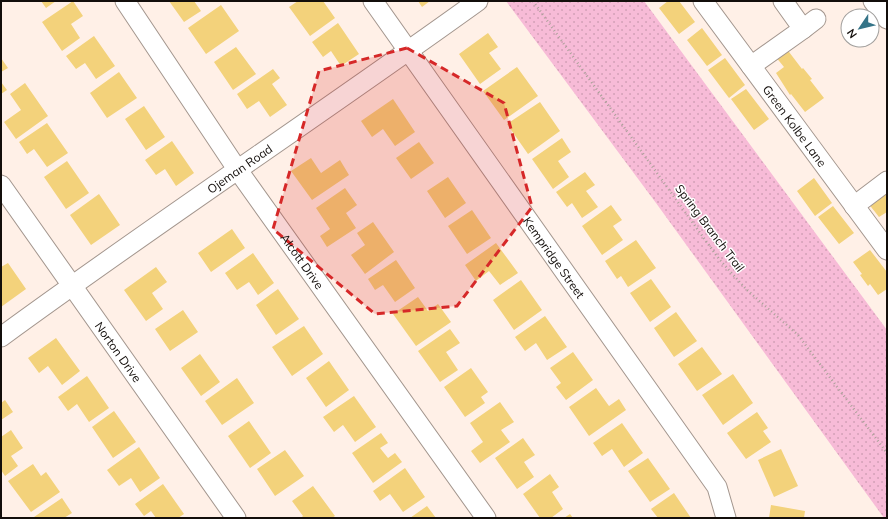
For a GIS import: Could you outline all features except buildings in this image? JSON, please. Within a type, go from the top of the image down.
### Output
[{"type":"street","name":"Alcott Drive","points":[[124,1],[237,170],[486,518]]},
{"type":"street","name":"Kempridge Street","points":[[373,1],[717,487],[726,518]]},
{"type":"street","name":"Ojeman Road","points":[[1,337],[72,285],[478,1]]},
{"type":"street","name":"Green Kolbe Lane","points":[[703,1],[887,250]]},
{"type":"street","points":[[751,66],[810,24],[783,1]]},
{"type":"street","points":[[873,1],[887,20]]},
{"type":"street","points":[[854,206],[887,181]]},
{"type":"street","name":"Norton Drive","points":[[1,185],[236,518]]},
{"type":"path","name":"Spring Branch Trail","points":[[533,1],[719,259],[746,290],[798,335],[887,453]]},
{"type":"highlighted area","points":[[407,48],[504,103],[532,207],[457,306],[375,314],[273,229],[319,71]]},
{"type":"shaded area","points":[[506,1],[644,1],[887,330],[887,518],[884,518],[656,203]]}]
